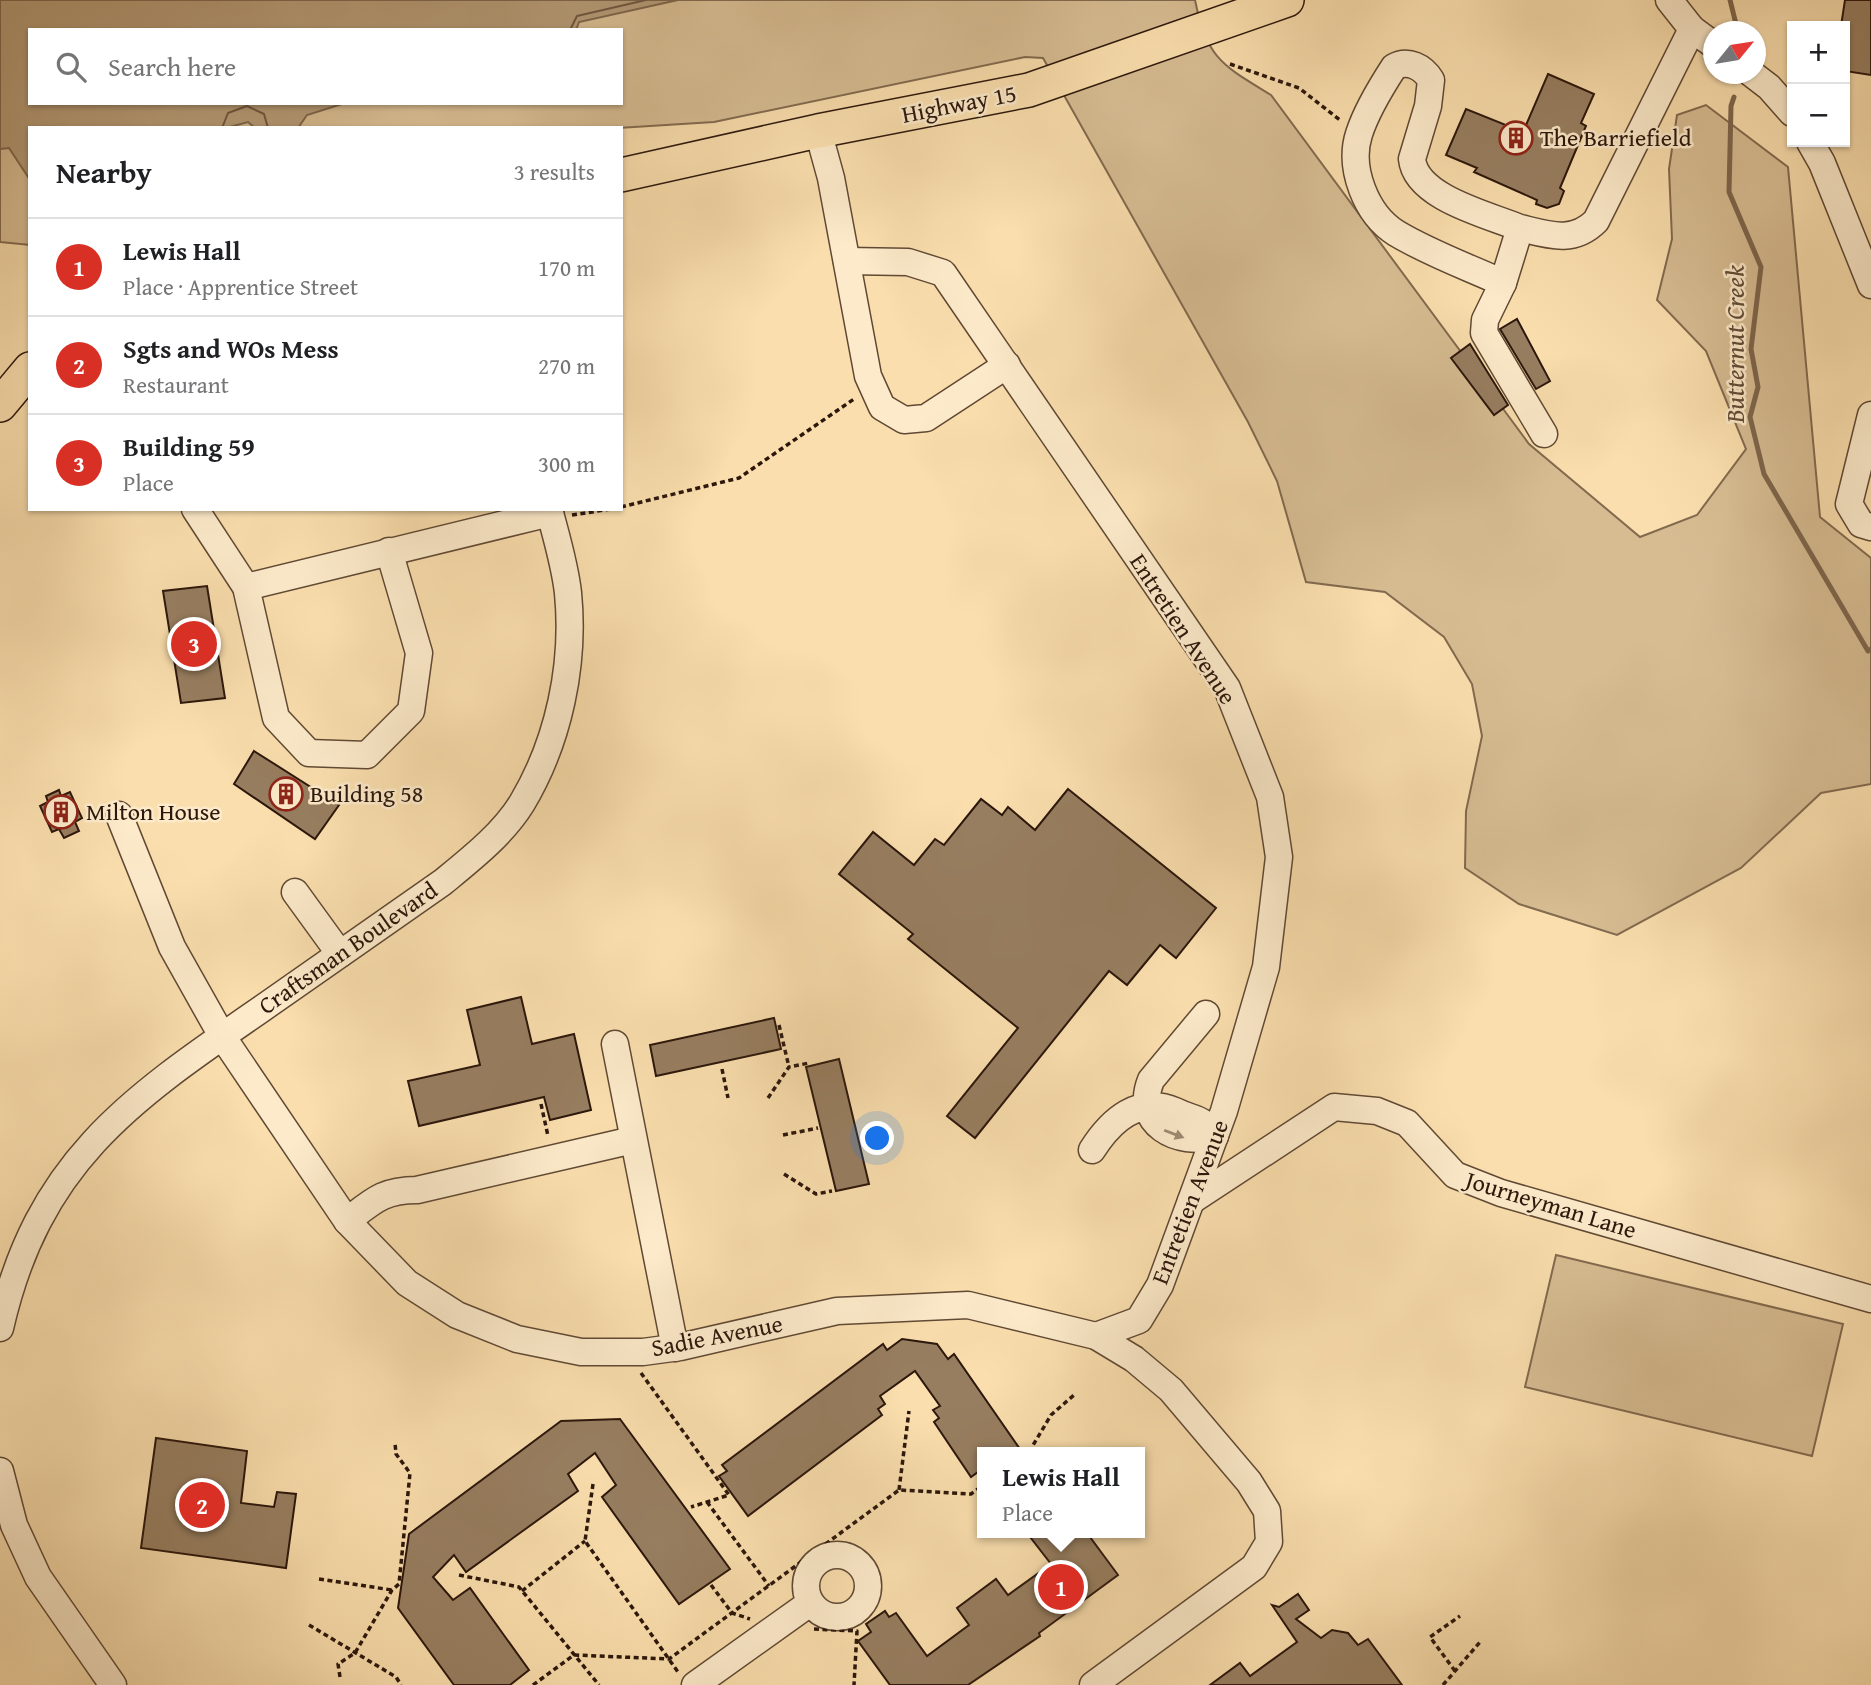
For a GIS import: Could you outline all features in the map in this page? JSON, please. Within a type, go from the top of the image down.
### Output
[{"type":"main road","name":"Highway 15","points":[[623,175],[818,131],[1029,90],[1287,0]]},
{"type":"main road","points":[[0,405],[28,371]]},
{"type":"street","points":[[1669,0],[1692,29],[1703,37]]},
{"type":"street","points":[[1503,283],[1396,233],[1377,218],[1367,202],[1359,177],[1359,134],[1394,67],[1408,63],[1421,69],[1431,80],[1431,92],[1412,159],[1415,170],[1436,194],[1520,228],[1566,237],[1577,235],[1596,221],[1692,29]]},
{"type":"street","points":[[1765,84],[1787,107]]},
{"type":"street","points":[[818,131],[831,178],[868,376],[882,407],[904,420],[926,418],[1007,365]]},
{"type":"street","points":[[1813,147],[1822,163],[1871,285]]},
{"type":"street","points":[[1520,228],[1503,283],[1485,320],[1484,333],[1544,434]]},
{"type":"street","name":"Entretien Avenue","points":[[847,261],[908,262],[943,273],[1227,688],[1270,797],[1279,857],[1266,967],[1215,1136],[1160,1285],[1139,1321]]},
{"type":"street","points":[[1871,415],[1849,504],[1861,524],[1871,527]]},
{"type":"street","points":[[196,511],[246,587],[276,718],[309,753],[367,755],[411,711],[419,653],[389,551]]},
{"type":"street","points":[[246,587],[556,512]]},
{"type":"street","name":"Craftsman Boulevard","points":[[0,1328],[11,1281],[38,1217],[71,1167],[102,1130],[137,1099],[222,1036],[443,882],[479,852],[521,804],[550,743],[569,664],[568,592],[556,512]]},
{"type":"street","name":"Sadie Avenue","points":[[120,815],[172,947],[222,1036],[347,1221],[407,1283],[457,1315],[517,1339],[582,1352],[675,1348],[837,1311],[968,1304],[1096,1336]]},
{"type":"street","points":[[295,892],[341,954]]},
{"type":"street","points":[[1146,1105],[1151,1080],[1206,1014]]},
{"type":"street","points":[[615,1044],[675,1348]]},
{"type":"street","points":[[1092,1150],[1112,1124],[1146,1105],[1165,1105],[1202,1120],[1215,1136]]},
{"type":"street","name":"Journeyman Lane","points":[[1191,1201],[1334,1107],[1377,1111],[1407,1123],[1455,1175],[1501,1193],[1871,1299]]},
{"type":"street","points":[[347,1221],[381,1195],[394,1190],[417,1190],[634,1140]]},
{"type":"street","points":[[1096,1336],[1139,1321],[1147,1370]]},
{"type":"street","points":[[1096,1336],[1147,1370],[1171,1390],[1249,1482],[1267,1511],[1269,1542],[1254,1567],[1105,1681]]},
{"type":"street","points":[[0,1471],[14,1525],[38,1577],[113,1685]]},
{"type":"street","points":[[688,1681],[774,1629],[810,1603]]},
{"type":"path","points":[[1230,64],[1299,88],[1359,134]]},
{"type":"path","points":[[623,507],[739,478],[854,400],[868,376]]},
{"type":"path","points":[[556,512],[574,511]]},
{"type":"path","points":[[779,1025],[789,1067]]},
{"type":"path","points":[[768,1098],[789,1067],[809,1063]]},
{"type":"path","points":[[722,1069],[728,1097]]},
{"type":"path","points":[[541,1104],[553,1158]]},
{"type":"path","points":[[783,1135],[818,1128]]},
{"type":"path","points":[[784,1174],[816,1194],[832,1191]]},
{"type":"path","points":[[625,1352],[729,1495],[691,1507]]},
{"type":"path","points":[[1032,1447],[1051,1415],[1074,1395]]},
{"type":"path","points":[[899,1490],[909,1410]]},
{"type":"path","points":[[340,1677],[338,1664],[355,1653],[392,1590],[399,1584],[410,1473],[396,1454],[395,1443]]},
{"type":"path","points":[[593,1484],[585,1541],[669,1659],[688,1681]]},
{"type":"path","points":[[533,1685],[574,1655],[669,1659],[899,1490],[971,1494],[977,1490]]},
{"type":"path","points":[[707,1502],[769,1586]]},
{"type":"path","points":[[522,1591],[585,1541]]},
{"type":"path","points":[[459,1576],[519,1587],[599,1685]]},
{"type":"path","points":[[319,1579],[392,1590]]},
{"type":"path","points":[[711,1585],[732,1613],[774,1629],[857,1631],[854,1685]]},
{"type":"path","points":[[1455,1671],[1430,1637],[1461,1616]]},
{"type":"path","points":[[309,1625],[396,1677],[401,1685]]},
{"type":"path","points":[[1443,1685],[1480,1642]]},
{"type":"shaded area","points":[[581,0],[1195,0],[1211,48],[1240,76],[1271,95],[1529,444],[1640,537],[1697,515],[1746,449],[1706,351],[1657,300],[1672,239],[1669,169],[1677,115],[1706,105],[1788,167],[1820,517],[1871,558],[1871,784],[1821,793],[1741,868],[1617,935],[1519,904],[1465,868],[1466,811],[1482,736],[1472,684],[1444,637],[1385,592],[1306,582],[1277,481],[1248,422],[1043,58],[1025,57],[714,122],[623,128],[140,126],[191,105],[623,105],[623,28],[535,28]]},
{"type":"shaded area","points":[[0,123],[28,128],[28,245],[0,242]]},
{"type":"shaded area","points":[[1556,1255],[1843,1324],[1812,1456],[1525,1387]]},
{"type":"water","points":[[0,0],[678,0],[579,22],[577,28],[28,28],[28,105],[339,105],[307,115],[299,126],[253,126],[248,122],[233,126],[28,126],[28,177],[9,148],[0,149]]},
{"type":"building","points":[[1845,0],[1871,0],[1871,75],[1850,72],[1850,21],[1842,21]]},
{"type":"building","name":"The Barriefield","points":[[1548,74],[1594,94],[1581,123],[1586,126],[1560,188],[1564,191],[1559,204],[1547,208],[1536,204],[1537,200],[1474,172],[1477,168],[1446,155],[1466,109],[1523,132]]},
{"type":"building","points":[[1517,319],[1550,381],[1536,389],[1500,329]]},
{"type":"building","points":[[1470,344],[1508,405],[1494,415],[1451,358]]},
{"type":"building","points":[[207,586],[225,698],[181,703],[163,591]]},
{"type":"building","name":"Building 58","points":[[254,751],[339,805],[315,839],[234,784]]},
{"type":"building","points":[[1068,789],[1216,908],[1176,958],[1160,945],[1127,985],[1109,971],[975,1138],[947,1116],[1018,1028],[908,939],[913,934],[839,874],[873,832],[914,865],[935,839],[944,845],[981,799],[1002,815],[1008,807],[1035,830]]},
{"type":"building","name":"Milton House","points":[[59,790],[61,796],[70,792],[82,818],[75,822],[79,831],[64,838],[59,829],[52,832],[40,806],[48,802],[46,796]]},
{"type":"building","points":[[521,997],[532,1044],[574,1034],[591,1110],[550,1120],[544,1097],[419,1126],[408,1081],[480,1065],[467,1010]]},
{"type":"building","points":[[774,1018],[781,1049],[656,1076],[650,1045]]},
{"type":"building","points":[[839,1059],[869,1184],[836,1191],[806,1067]]},
{"type":"building","points":[[902,1339],[937,1344],[948,1359],[954,1354],[1019,1447],[977,1447],[977,1473],[971,1477],[934,1422],[939,1418],[933,1410],[940,1406],[915,1371],[880,1396],[885,1404],[878,1409],[882,1415],[748,1516],[719,1476],[727,1471],[722,1465],[883,1344],[887,1350]]},
{"type":"building","points":[[620,1419],[730,1569],[679,1604],[602,1497],[616,1485],[595,1453],[568,1474],[578,1491],[466,1572],[454,1555],[433,1577],[453,1600],[470,1588],[529,1670],[510,1685],[454,1685],[398,1608],[409,1534],[561,1421]]},
{"type":"building","points":[[156,1438],[247,1451],[241,1503],[274,1507],[277,1492],[296,1494],[286,1568],[141,1548]]},
{"type":"building","points":[[1031,1538],[1091,1538],[1118,1575],[1039,1633],[1040,1636],[968,1685],[890,1685],[858,1641],[871,1632],[866,1624],[885,1611],[889,1617],[896,1613],[927,1656],[969,1625],[957,1608],[996,1579],[1008,1595],[1051,1564]]},
{"type":"building","points":[[1298,1594],[1309,1610],[1296,1619],[1321,1638],[1332,1630],[1348,1633],[1358,1645],[1368,1639],[1402,1685],[1210,1685],[1240,1663],[1250,1676],[1297,1642],[1272,1605],[1279,1607]]},
{"type":"waterway","name":"Butternut Creek","points":[[1730,0],[1735,21]]},
{"type":"waterway","name":"Butternut Creek","points":[[1734,97],[1731,106],[1729,192],[1761,267],[1751,349],[1758,387],[1750,417],[1764,474],[1868,651],[1871,649]]},
{"type":"place","name":"The Barriefield","points":[[1516,138]]},
{"type":"place","name":"Building 59","points":[[194,644]]},
{"type":"place","name":"Building 58","points":[[286,794]]},
{"type":"place","name":"Milton House","points":[[61,812]]},
{"type":"place","name":"Sgts and WOs Mess","points":[[202,1505]]},
{"type":"place","name":"Lewis Hall","points":[[1061,1587]]}]
